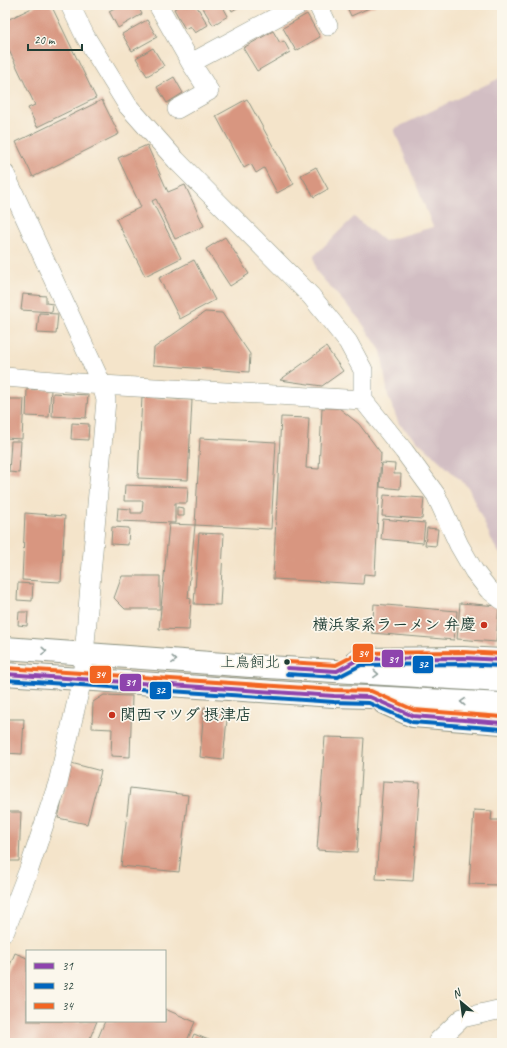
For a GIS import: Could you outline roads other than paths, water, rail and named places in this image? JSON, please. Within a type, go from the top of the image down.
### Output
[{"type":"main road","points":[[5,648],[502,682]]},
{"type":"main road","points":[[337,671],[359,659],[463,658],[502,660]]},
{"type":"main road","points":[[5,674],[334,696],[502,704]]},
{"type":"main road","points":[[370,697],[413,716],[502,723]]},
{"type":"street","points":[[70,5],[85,36],[128,106],[176,160],[311,296],[348,342],[363,370],[363,400],[404,451],[436,495],[459,545],[474,571],[488,589],[502,600]]},
{"type":"street","points":[[158,5],[191,63],[209,91],[177,109]]},
{"type":"street","points":[[191,63],[299,5]]},
{"type":"street","points":[[318,5],[328,26]]},
{"type":"street","points":[[5,174],[102,385],[106,400],[82,680],[58,783],[29,869],[5,931]]},
{"type":"street","points":[[5,377],[102,385],[363,400]]},
{"type":"street","points":[[438,1043],[438,1041],[462,1018],[502,1009]]},
{"type":"place","name":"横浜家系ラーメン 弁慶","points":[[484,625]]},
{"type":"place","name":"上鳥飼北","points":[[287,662]]},
{"type":"place","name":"関西マツダ 摂津店","points":[[112,715]]}]
